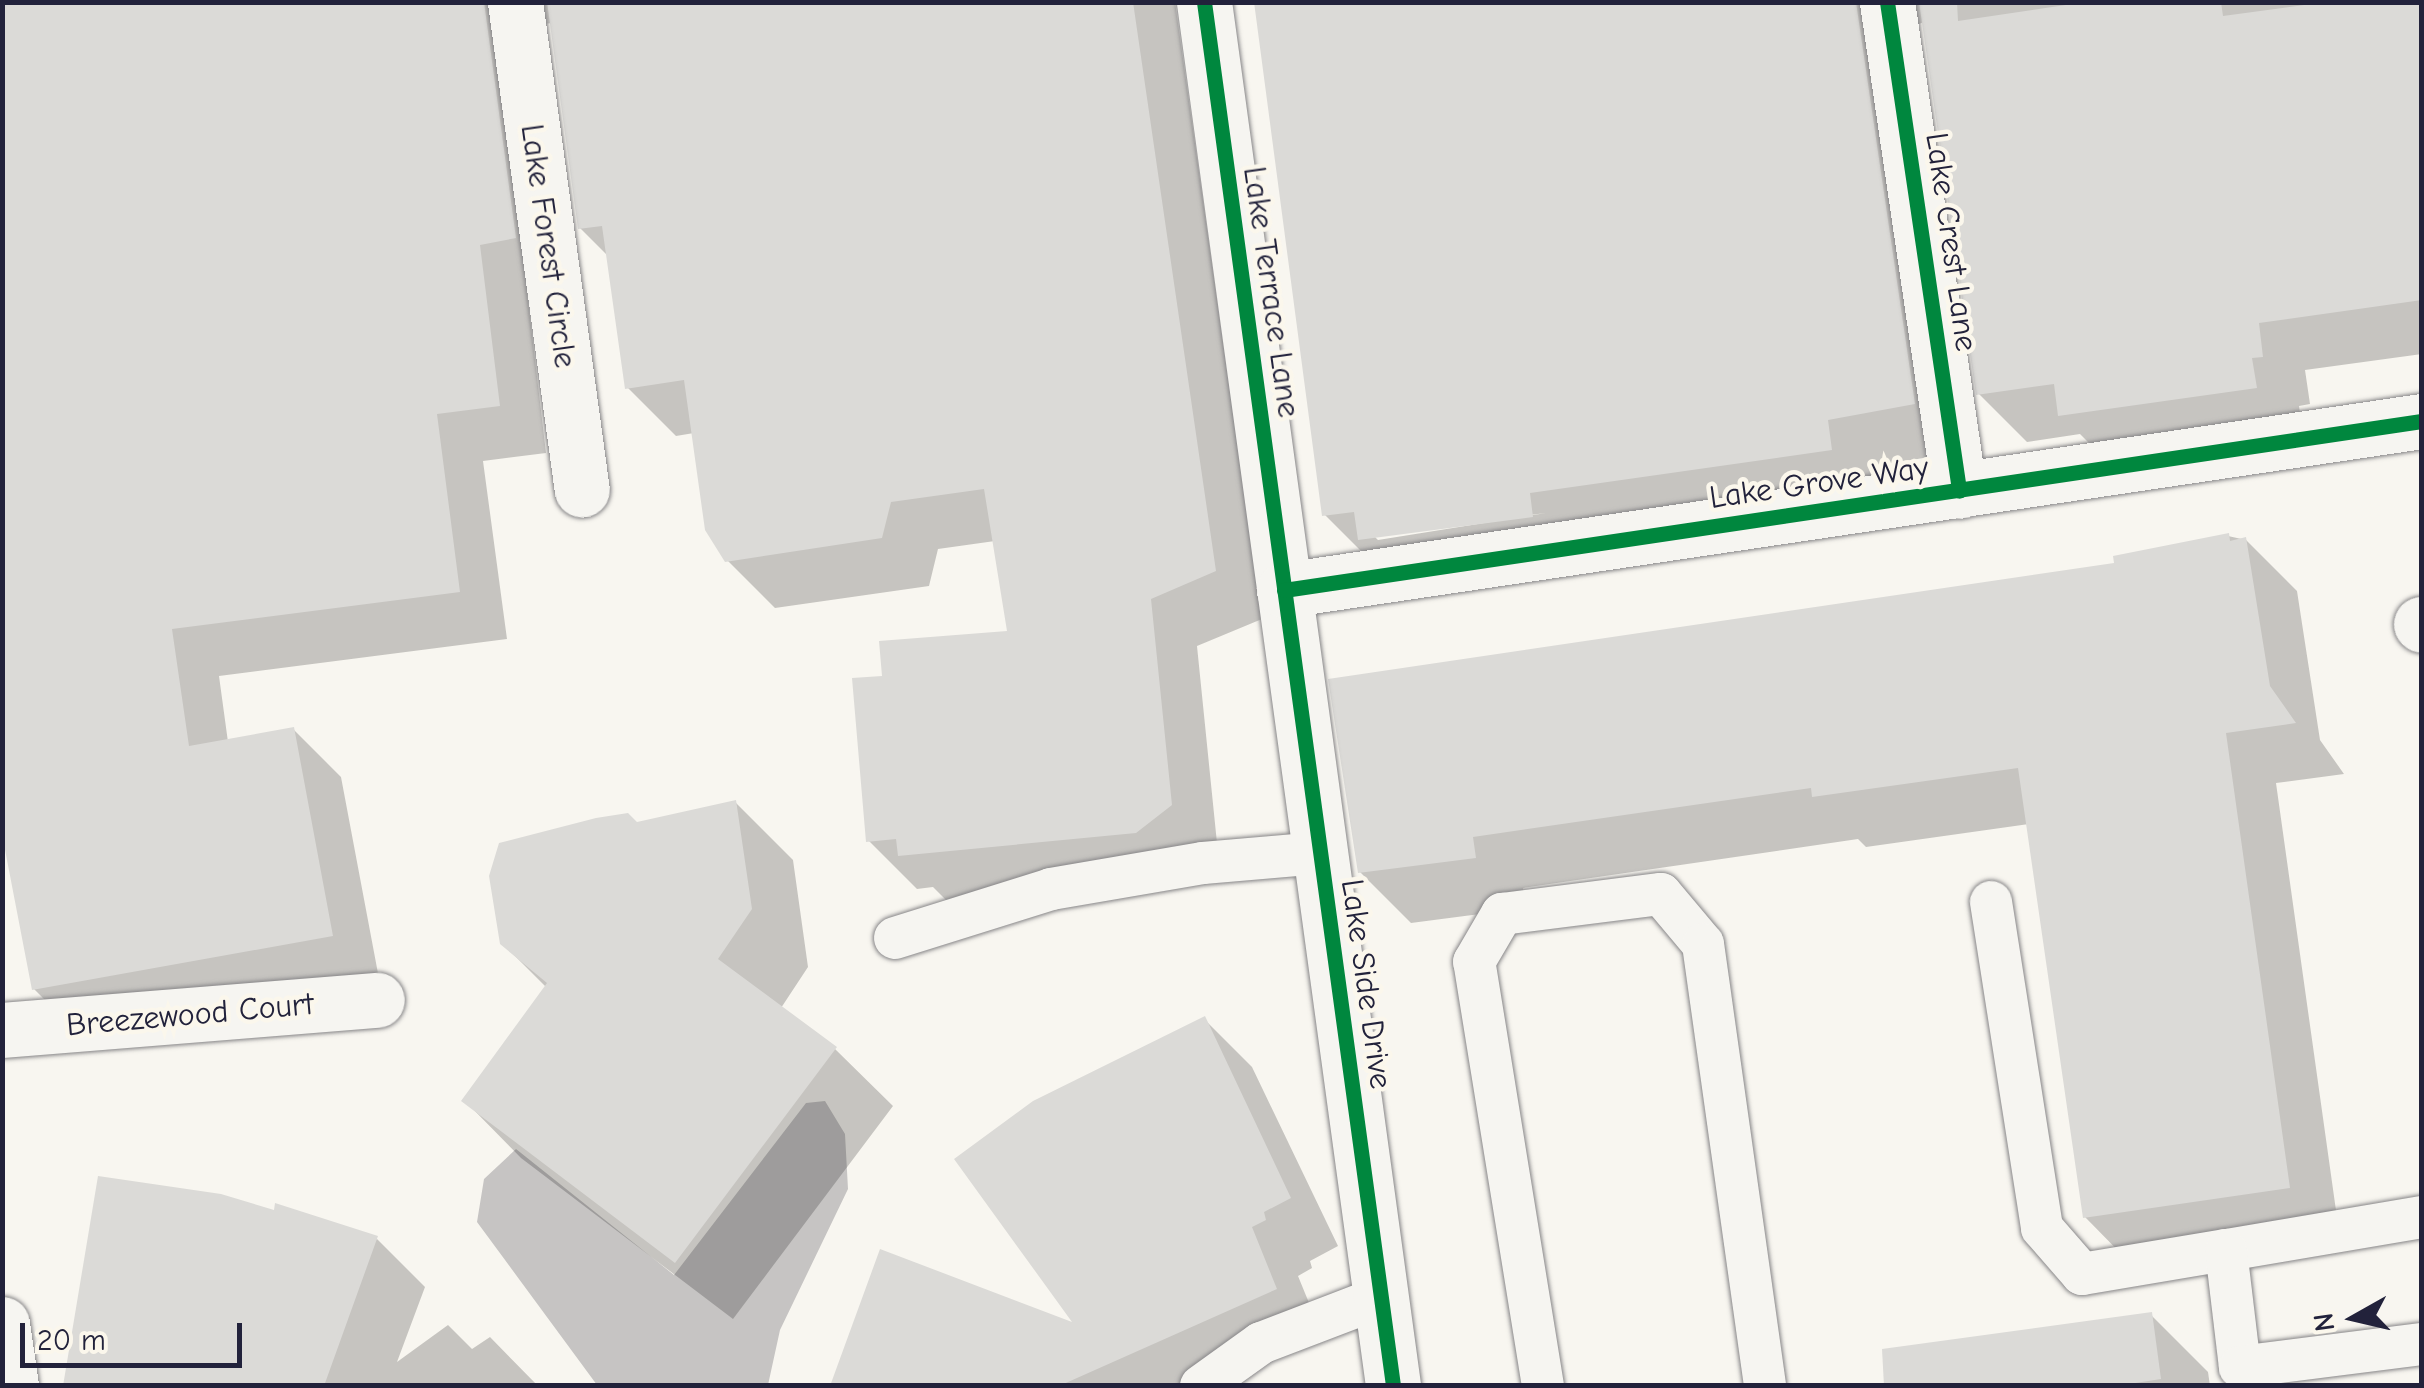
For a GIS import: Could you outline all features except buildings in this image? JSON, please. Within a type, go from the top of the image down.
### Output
[{"type":"street","name":"Lake Forest Circle","points":[[515,2],[582,490]]},
{"type":"street","name":"Lake Terrace Lane","points":[[1204,2],[1284,590]]},
{"type":"street","name":"Lake Crest Lane","points":[[1887,2],[1959,490]]},
{"type":"street","name":"Lake Grove Way","points":[[1284,590],[2422,421]]},
{"type":"street","name":"Lake Side Drive","points":[[1284,590],[1393,1386]]},
{"type":"street","name":"Breezewood Court","points":[[2,1030],[377,1000]]},
{"type":"street","points":[[2,1324],[11,1386]]},
{"type":"lane","name":"Lake Side Drive","points":[[895,938],[1051,890],[1203,863],[1320,852]]},
{"type":"lane","points":[[1543,1386],[1474,962],[1502,914],[1661,894],[1703,944],[1765,1386]]},
{"type":"lane","points":[[1991,902],[2042,1228],[2082,1274],[2422,1217]]},
{"type":"lane","points":[[2226,1250],[2240,1367],[2422,1344]]},
{"type":"lane","points":[[1201,1386],[1261,1343],[1381,1297]]},
{"type":"shaded area","points":[[825,1101],[845,1134],[848,1189],[780,1330],[768,1385],[597,1385],[477,1222],[484,1179],[516,1149],[674,1275],[806,1103]]},
{"type":"cycle path","points":[[1204,2],[1393,1386]]},
{"type":"cycle path","points":[[1887,2],[1959,491]]},
{"type":"cycle path","points":[[1284,590],[2422,421]]}]
